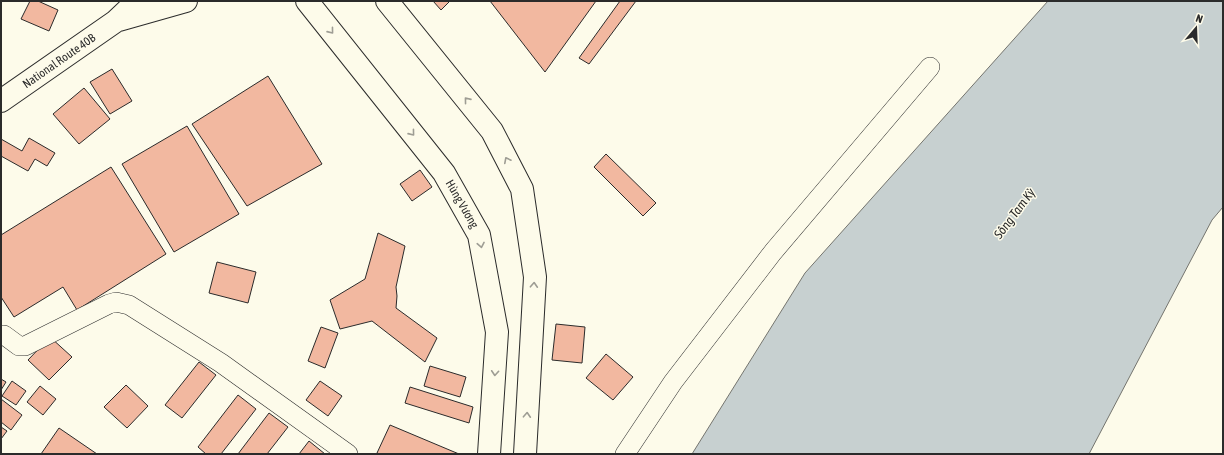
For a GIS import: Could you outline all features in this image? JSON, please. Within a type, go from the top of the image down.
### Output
[{"type":"main road","points":[[116,21],[137,1]]},
{"type":"main road","points":[[116,21],[186,1]]},
{"type":"main road","name":"Hùng Vương","points":[[307,1],[444,173],[480,235],[497,332],[489,454]]},
{"type":"main road","points":[[387,1],[492,131],[522,189],[535,277],[526,454]]},
{"type":"main road","name":"National Route 40B","points":[[1,101],[116,21]]},
{"type":"street","points":[[625,454],[673,382],[774,252],[930,67]]},
{"type":"street","points":[[1,335],[4,335],[19,346],[24,346],[109,304],[116,302],[129,305],[221,362],[348,454]]},
{"type":"water","name":"Sông Tam Kỳ","points":[[1048,1],[1223,1],[1223,207],[1212,220],[1089,454],[692,454],[805,273]]},
{"type":"building","points":[[30,1],[38,1],[58,10],[49,31],[21,19]]},
{"type":"building","points":[[433,1],[450,1],[441,10]]},
{"type":"building","points":[[490,1],[596,1],[545,72]]},
{"type":"building","points":[[620,1],[636,1],[589,64],[579,58]]},
{"type":"building","points":[[112,69],[132,101],[110,114],[90,82]]},
{"type":"building","points":[[268,76],[322,164],[247,206],[192,124]]},
{"type":"building","points":[[84,88],[110,119],[79,144],[53,114]]},
{"type":"building","points":[[187,126],[239,214],[174,252],[122,164]]},
{"type":"building","points":[[29,138],[55,153],[47,166],[35,159],[28,171],[1,156],[1,139],[22,151]]},
{"type":"building","points":[[606,154],[656,203],[643,216],[594,167]]},
{"type":"building","points":[[111,167],[166,254],[77,310],[63,287],[14,317],[1,297],[1,235]]},
{"type":"building","points":[[420,170],[432,187],[412,201],[400,184]]},
{"type":"building","points":[[378,233],[405,246],[396,287],[396,308],[437,338],[425,362],[372,321],[340,329],[330,300],[365,279]]},
{"type":"building","points":[[217,262],[256,272],[248,303],[209,293]]},
{"type":"building","points":[[556,324],[585,327],[582,363],[552,360]]},
{"type":"building","points":[[321,327],[338,333],[325,368],[308,361]]},
{"type":"building","points":[[50,337],[72,357],[49,380],[28,360]]},
{"type":"building","points":[[606,354],[633,377],[613,400],[586,378]]},
{"type":"building","points":[[199,362],[216,375],[182,418],[165,405]]},
{"type":"building","points":[[430,366],[466,377],[460,397],[424,386]]},
{"type":"building","points":[[1,379],[6,382],[1,390]]},
{"type":"building","points":[[12,381],[26,391],[16,405],[2,396]]},
{"type":"building","points":[[320,381],[342,396],[328,416],[306,400]]},
{"type":"building","points":[[126,385],[148,406],[127,428],[104,407]]},
{"type":"building","points":[[40,386],[56,399],[43,415],[27,402]]},
{"type":"building","points":[[410,387],[473,407],[469,423],[405,403]]},
{"type":"building","points":[[238,395],[256,409],[221,454],[206,454],[198,447]]},
{"type":"building","points":[[1,399],[22,415],[11,430],[1,422]]},
{"type":"building","points":[[269,413],[288,427],[267,454],[238,454]]},
{"type":"building","points":[[390,425],[459,454],[379,454],[377,453]]},
{"type":"building","points":[[1,427],[7,431],[1,439]]},
{"type":"building","points":[[59,428],[97,454],[41,454]]},
{"type":"building","points":[[309,441],[325,454],[299,454]]}]
